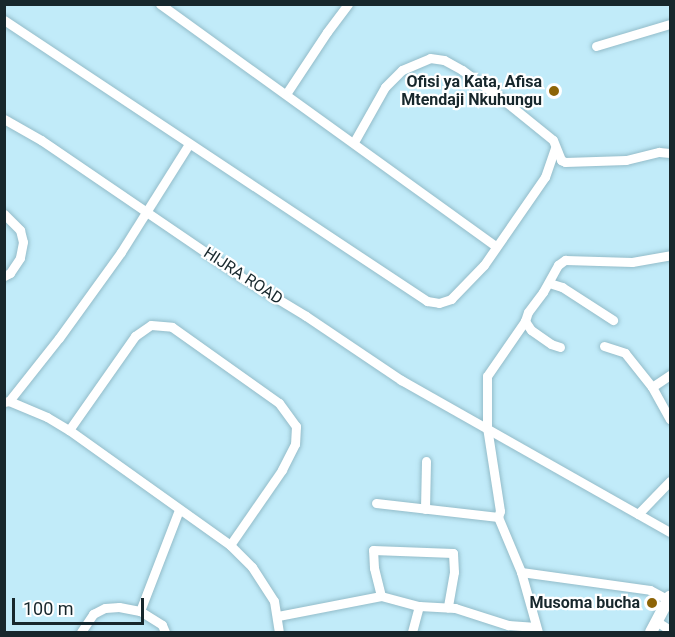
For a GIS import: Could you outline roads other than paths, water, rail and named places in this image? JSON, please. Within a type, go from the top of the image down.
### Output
[{"type":"street","points":[[160,4],[495,246]]},
{"type":"street","points":[[174,14],[178,4]]},
{"type":"street","points":[[286,94],[348,4]]},
{"type":"street","points":[[4,20],[427,301],[439,303],[451,298],[484,265],[545,177],[555,148]]},
{"type":"street","points":[[596,46],[670,24]]},
{"type":"street","points":[[354,142],[385,87],[402,70],[430,58],[444,60],[462,70],[553,140],[561,160],[565,162],[626,160],[659,152],[670,153]]},
{"type":"street","name":"HIJRA ROAD","points":[[4,118],[41,140],[240,276],[306,316],[401,380],[670,532]]},
{"type":"street","points":[[189,144],[147,211],[59,338],[7,401],[47,417],[69,430],[230,545],[252,567],[274,601],[279,633]]},
{"type":"street","points":[[4,214],[20,230],[23,242],[20,258],[10,273],[4,276]]},
{"type":"street","points":[[278,616],[381,596],[419,606],[448,607],[508,625],[537,630],[521,572],[498,517],[500,511],[487,427],[487,376],[525,321],[528,312],[549,283],[558,264],[565,260],[632,262],[670,255]]},
{"type":"street","points":[[549,283],[562,287],[613,320]]},
{"type":"street","points":[[525,321],[531,330],[550,344],[560,346]]},
{"type":"street","points":[[69,430],[135,336],[151,325],[172,327],[279,402],[296,426],[295,444],[282,470],[230,545]]},
{"type":"street","points":[[604,346],[625,353],[652,387],[670,419]]},
{"type":"street","points":[[652,387],[670,375]]},
{"type":"street","points":[[425,509],[426,462]]},
{"type":"street","points":[[638,514],[670,481]]},
{"type":"street","points":[[376,503],[498,517]]},
{"type":"street","points":[[140,611],[179,510]]},
{"type":"street","points":[[381,596],[374,568],[373,550],[453,553],[454,572],[448,607]]},
{"type":"street","points":[[521,572],[650,590],[670,598],[653,627],[670,630]]},
{"type":"street","points":[[412,633],[419,606]]},
{"type":"street","points":[[81,633],[93,614],[105,608],[140,611],[162,625],[165,633]]},
{"type":"place","name":"Ofisi ya Kata, Afisa Mtendaji Nkuhungu","points":[[554,91]]},
{"type":"place","name":"Musoma bucha","points":[[652,603]]}]
